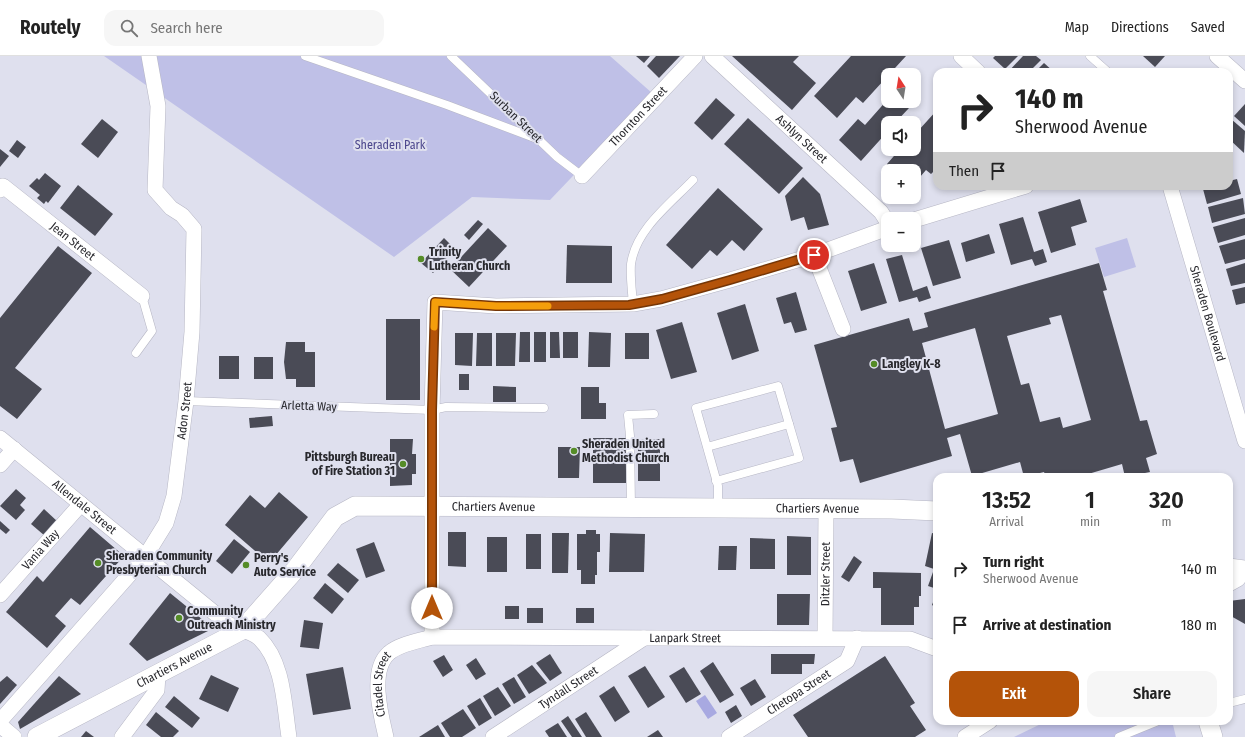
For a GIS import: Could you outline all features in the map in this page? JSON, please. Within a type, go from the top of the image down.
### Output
[{"type":"street","name":"Adon Street","points":[[0,721],[145,557],[166,523],[174,496],[186,401],[192,332],[194,229],[182,215],[171,208],[155,190],[158,106],[149,56]]},
{"type":"street","name":"Thornton Street","points":[[582,176],[694,56]]},
{"type":"street","name":"Ashlyn Street","points":[[712,56],[881,212]]},
{"type":"street","points":[[961,56],[974,68]]},
{"type":"street","points":[[1217,56],[1232,68]]},
{"type":"street","name":"Jean Street","points":[[2,188],[142,296]]},
{"type":"street","points":[[921,218],[1013,190]]},
{"type":"street","name":"Sheraden Boulevard","points":[[1171,190],[1245,441]]},
{"type":"street","points":[[432,637],[432,410],[435,302],[496,306],[633,304],[662,299],[730,280],[814,255],[881,231]]},
{"type":"street","points":[[814,255],[843,329]]},
{"type":"street","name":"Allendale Street","points":[[0,438],[228,624],[258,637],[274,660],[280,682],[289,737]]},
{"type":"street","points":[[0,465],[14,449]]},
{"type":"street","name":"Vania Way","points":[[0,595],[82,504]]},
{"type":"street","name":"Chartiers Avenue","points":[[37,737],[242,630],[295,570],[335,517],[355,506],[826,510],[892,509],[933,511]]},
{"type":"street","name":"Ditzler Street","points":[[825,638],[826,510]]},
{"type":"street","points":[[1233,566],[1245,568],[1238,579],[1233,582]]},
{"type":"street","name":"Lanpark Street","points":[[432,637],[910,639],[933,648]]},
{"type":"street","name":"Citadel Street","points":[[386,737],[378,700],[380,666],[388,653],[406,645],[432,637]]},
{"type":"street","name":"Tyndall Street","points":[[493,737],[644,638]]},
{"type":"street","name":"Chetopa Street","points":[[729,737],[848,661],[856,638]]},
{"type":"street","points":[[122,737],[157,690],[158,675]]},
{"type":"street","points":[[0,725],[14,737]]},
{"type":"street","points":[[965,737],[984,725]]},
{"type":"street","points":[[1209,725],[1213,737]]},
{"type":"lane","points":[[305,56],[447,105],[540,140]]},
{"type":"lane","name":"Surban Street","points":[[451,56],[557,157],[582,176]]},
{"type":"lane","points":[[1090,56],[1104,68]]},
{"type":"lane","points":[[633,304],[631,265],[634,250],[647,228],[693,180]]},
{"type":"lane","points":[[136,353],[152,332],[142,296]]},
{"type":"lane","points":[[716,481],[799,458],[778,386],[696,408],[716,481],[718,508]]},
{"type":"lane","name":"Arletta Way","points":[[186,401],[432,410],[446,407],[544,408]]},
{"type":"lane","points":[[631,508],[630,436],[628,415],[654,414]]},
{"type":"lane","points":[[707,447],[789,424]]},
{"type":"lane","points":[[1233,702],[1245,699]]},
{"type":"lane","points":[[1119,737],[1148,725]]},
{"type":"green space","name":"Sheraden Park","points":[[104,56],[610,56],[652,93],[550,200],[472,197],[394,257]]},
{"type":"green space","points":[[1127,238],[1136,267],[1104,277],[1095,248]]},
{"type":"green space","points":[[1039,725],[1173,725],[1176,737],[1014,737]]},
{"type":"shaded area","points":[[705,695],[717,713],[708,719],[696,701]]},
{"type":"building","points":[[636,56],[650,56],[644,63]]},
{"type":"building","points":[[656,56],[680,56],[659,78],[647,66]]},
{"type":"building","points":[[732,56],[799,56],[793,62],[816,83],[792,110]]},
{"type":"building","points":[[851,56],[906,56],[895,68],[881,68],[881,83],[863,103],[856,97],[837,118],[814,96]]},
{"type":"building","points":[[995,56],[1018,56],[1006,68],[1004,68],[993,58]]},
{"type":"building","points":[[1023,56],[1036,56],[1041,60],[1033,68],[1012,68]]},
{"type":"building","points":[[1143,56],[1165,56],[1155,67]]},
{"type":"building","points":[[1044,63],[1050,68],[1039,68]]},
{"type":"building","points":[[716,98],[735,115],[712,140],[694,123]]},
{"type":"building","points":[[1245,104],[1245,126],[1234,116]]},
{"type":"building","points":[[881,107],[909,108],[902,116],[881,116],[881,139],[861,161],[839,140],[858,119],[865,125]]},
{"type":"building","points":[[933,114],[933,172],[931,174],[926,170],[921,176],[921,164],[887,164],[894,156],[921,156],[921,128]]},
{"type":"building","points":[[748,118],[803,168],[779,194],[724,144]]},
{"type":"building","points":[[102,119],[118,132],[98,158],[81,144]]},
{"type":"building","points":[[1233,121],[1245,131],[1244,153],[1233,143]]},
{"type":"building","points":[[17,140],[26,147],[18,158],[9,151]]},
{"type":"building","points":[[0,149],[9,156],[0,167]]},
{"type":"building","points":[[45,173],[61,186],[48,203],[46,201],[44,204],[37,198],[40,195],[29,186],[37,178],[39,180]]},
{"type":"building","points":[[803,177],[820,194],[829,225],[808,230],[804,217],[791,221],[785,196]]},
{"type":"building","points":[[1237,179],[1241,194],[1207,204],[1203,190],[1233,190],[1233,180]]},
{"type":"building","points":[[78,185],[113,214],[95,236],[60,208]]},
{"type":"building","points":[[718,188],[763,229],[744,251],[732,240],[717,256],[710,250],[692,269],[666,245]]},
{"type":"building","points":[[1243,198],[1245,214],[1212,223],[1208,207]]},
{"type":"building","points":[[1080,199],[1087,222],[1071,227],[1076,245],[1051,253],[1038,212]]},
{"type":"building","points":[[1023,217],[1034,252],[1043,249],[1047,262],[1035,266],[1032,259],[1011,265],[999,224]]},
{"type":"building","points":[[1245,218],[1245,235],[1218,243],[1213,227]]},
{"type":"building","points":[[478,220],[483,224],[469,240],[464,235]]},
{"type":"building","points":[[488,228],[507,246],[469,287],[450,269]]},
{"type":"building","points":[[989,234],[995,253],[966,262],[961,243]]},
{"type":"building","points":[[444,238],[455,249],[433,273],[421,263]]},
{"type":"building","points":[[1245,239],[1245,259],[1225,264],[1219,246]]},
{"type":"building","points":[[949,240],[961,278],[933,286],[921,248]]},
{"type":"building","points":[[567,245],[612,246],[612,283],[566,283]]},
{"type":"building","points":[[58,246],[92,273],[15,368],[42,389],[17,419],[0,406],[0,318]]},
{"type":"building","points":[[902,255],[913,291],[927,286],[931,298],[919,302],[917,297],[899,302],[886,259]]},
{"type":"building","points":[[874,263],[887,303],[861,311],[848,271]]},
{"type":"building","name":"Langley K-8","points":[[1099,263],[1107,290],[1103,291],[1140,421],[1147,420],[1157,454],[1146,458],[1150,472],[1124,473],[1122,464],[1092,473],[1023,473],[1020,462],[982,473],[971,473],[960,434],[947,438],[952,456],[860,483],[853,459],[840,462],[831,428],[837,427],[814,345],[909,318],[913,331],[928,327],[924,313]],"holes":[[[1061,315],[1091,420],[1063,428],[1060,417],[1040,422],[1029,383],[1021,385],[1007,336],[1051,324],[1049,318]],[[975,328],[998,414],[945,429],[922,343]]]},
{"type":"building","points":[[1245,263],[1245,283],[1231,286],[1226,269]]},
{"type":"building","points":[[1245,287],[1245,303],[1236,305],[1232,290]]},
{"type":"building","points":[[796,292],[807,330],[795,333],[791,322],[784,324],[776,298]]},
{"type":"building","points":[[745,304],[759,351],[732,360],[717,313]]},
{"type":"building","points":[[386,319],[420,319],[420,400],[386,400]]},
{"type":"building","points":[[682,322],[697,372],[671,379],[656,330]]},
{"type":"building","points":[[520,332],[530,332],[530,362],[519,362]]},
{"type":"building","points":[[534,332],[546,332],[546,362],[534,362]]},
{"type":"building","points":[[550,332],[559,332],[560,358],[550,358]]},
{"type":"building","points":[[563,332],[578,332],[578,358],[563,358]]},
{"type":"building","points":[[589,332],[611,333],[610,367],[588,367]]},
{"type":"building","points":[[455,333],[473,333],[472,366],[455,365]]},
{"type":"building","points":[[477,333],[492,333],[492,366],[476,366]]},
{"type":"building","points":[[496,333],[516,333],[515,366],[496,366]]},
{"type":"building","points":[[625,333],[649,333],[649,359],[625,359]]},
{"type":"building","points":[[286,342],[305,342],[305,352],[315,352],[315,387],[296,387],[296,379],[286,379],[284,362]]},
{"type":"building","points":[[219,356],[239,356],[239,379],[219,379]]},
{"type":"building","points":[[254,357],[273,357],[273,379],[254,379]]},
{"type":"building","points":[[459,374],[469,374],[469,390],[459,390]]},
{"type":"building","points":[[493,386],[516,387],[516,402],[493,402]]},
{"type":"building","points":[[581,387],[599,387],[599,403],[606,403],[606,419],[581,419]]},
{"type":"building","points":[[272,416],[273,426],[250,428],[249,418]]},
{"type":"building","points":[[593,438],[626,438],[626,483],[593,483]]},
{"type":"building","name":"Pittsburgh Bureau of Fire Station 31","points":[[390,439],[413,439],[412,454],[416,454],[416,474],[412,474],[412,485],[390,486]]},
{"type":"building","points":[[638,439],[660,439],[660,481],[638,481]]},
{"type":"building","points":[[558,447],[580,447],[579,478],[558,478]]},
{"type":"building","points":[[16,489],[26,498],[20,505],[25,510],[16,520],[0,506]]},
{"type":"building","points":[[279,492],[308,517],[269,563],[225,525],[250,495],[265,508]]},
{"type":"building","points":[[44,509],[58,522],[45,536],[31,524]]},
{"type":"building","points":[[0,521],[10,530],[6,534],[0,529]]},
{"type":"building","points":[[90,527],[124,556],[80,605],[71,598],[55,616],[66,626],[47,648],[6,612],[37,576],[43,582]]},
{"type":"building","points":[[586,530],[596,530],[596,534],[600,534],[600,552],[597,552],[597,575],[595,575],[595,584],[581,584],[581,570],[577,570],[577,534],[586,534]]},
{"type":"building","points":[[448,532],[466,532],[466,567],[448,566]]},
{"type":"building","points":[[552,533],[569,533],[568,573],[552,573]]},
{"type":"building","points":[[610,533],[645,534],[644,572],[609,572]]},
{"type":"building","points":[[932,533],[933,533],[933,569],[925,566]]},
{"type":"building","points":[[526,534],[541,534],[541,569],[526,569]]},
{"type":"building","points":[[787,536],[811,537],[811,575],[787,575]]},
{"type":"building","points":[[487,537],[507,537],[507,572],[487,572]]},
{"type":"building","points":[[750,538],[775,539],[775,569],[750,569]]},
{"type":"building","points":[[234,539],[250,552],[232,574],[216,561]]},
{"type":"building","points":[[374,542],[385,571],[366,578],[356,549]]},
{"type":"building","points":[[719,546],[737,546],[736,570],[718,570]]},
{"type":"building","points":[[854,556],[862,562],[849,582],[841,577]]},
{"type":"building","points":[[338,563],[359,580],[348,593],[327,575]]},
{"type":"building","points":[[873,572],[921,573],[921,596],[919,596],[919,607],[914,607],[914,625],[881,625],[881,588],[873,588]]},
{"type":"building","points":[[933,572],[933,588],[928,586]]},
{"type":"building","points":[[325,583],[344,599],[332,614],[313,598]]},
{"type":"building","points":[[170,593],[208,624],[208,631],[147,661],[129,644]]},
{"type":"building","points":[[777,594],[810,594],[809,625],[777,625]]},
{"type":"building","points":[[1245,599],[1245,624],[1233,617],[1233,600]]},
{"type":"building","points":[[505,606],[519,606],[519,619],[505,619]]},
{"type":"building","points":[[527,608],[543,608],[543,623],[527,623]]},
{"type":"building","points":[[576,608],[594,608],[594,623],[576,623]]},
{"type":"building","points":[[304,620],[323,623],[319,649],[300,647]]},
{"type":"building","points":[[550,654],[562,673],[550,681],[536,663]]},
{"type":"building","points":[[771,654],[815,654],[814,664],[802,664],[802,674],[771,674]]},
{"type":"building","points":[[444,655],[453,670],[443,677],[433,661]]},
{"type":"building","points":[[885,656],[915,703],[910,706],[926,730],[915,737],[808,737],[793,715]]},
{"type":"building","points":[[476,658],[486,674],[476,680],[466,665]]},
{"type":"building","points":[[713,662],[734,695],[720,703],[700,671]]},
{"type":"building","points":[[532,665],[547,683],[529,694],[517,675]]},
{"type":"building","points":[[645,666],[665,697],[648,708],[628,676]]},
{"type":"building","points":[[343,667],[351,709],[313,715],[306,674]]},
{"type":"building","points":[[684,667],[701,694],[686,703],[669,676]]},
{"type":"building","points":[[211,675],[239,688],[228,712],[199,699]]},
{"type":"building","points":[[7,676],[17,685],[0,704],[0,682]]},
{"type":"building","points":[[59,676],[81,694],[20,729],[18,722]]},
{"type":"building","points":[[514,677],[526,697],[514,704],[502,684]]},
{"type":"building","points":[[755,679],[766,697],[751,706],[740,688]]},
{"type":"building","points":[[614,686],[630,712],[615,722],[599,696]]},
{"type":"building","points":[[498,687],[511,706],[495,716],[483,696]]},
{"type":"building","points":[[174,696],[200,718],[192,728],[165,707]]},
{"type":"building","points":[[480,698],[492,718],[479,726],[467,706]]},
{"type":"building","points":[[736,705],[742,716],[731,723],[725,712]]},
{"type":"building","points":[[463,709],[476,728],[462,737],[450,737],[441,723]]},
{"type":"building","points":[[156,712],[179,731],[173,737],[161,737],[146,725]]},
{"type":"building","points":[[586,712],[602,737],[586,737],[575,719]]},
{"type":"building","points":[[568,716],[582,737],[572,737],[561,721]]},
{"type":"building","points":[[558,723],[567,737],[549,737],[545,731]]},
{"type":"building","points":[[438,725],[445,737],[419,737]]},
{"type":"building","points":[[658,730],[663,737],[647,737]]},
{"type":"building","points":[[86,731],[94,737],[81,737]]},
{"type":"slow traffic","points":[[434,327],[435,302],[496,306],[548,306]]},
{"type":"place","name":"Trinity Lutheran Church","points":[[421,259]]},
{"type":"place","name":"Langley K-8","points":[[874,364]]},
{"type":"place","name":"Sheraden United Methodist Church","points":[[574,451]]},
{"type":"place","name":"Pittsburgh Bureau of Fire Station 31","points":[[403,464]]},
{"type":"place","name":"Sheraden Community Presbyterian Church","points":[[98,563]]},
{"type":"place","name":"Perry's Auto Service","points":[[246,565]]},
{"type":"place","name":"Community Outreach Ministry","points":[[179,618]]},
{"type":"route","points":[[432,608],[432,410],[435,302],[496,306],[629,305],[662,299],[814,255]]}]
